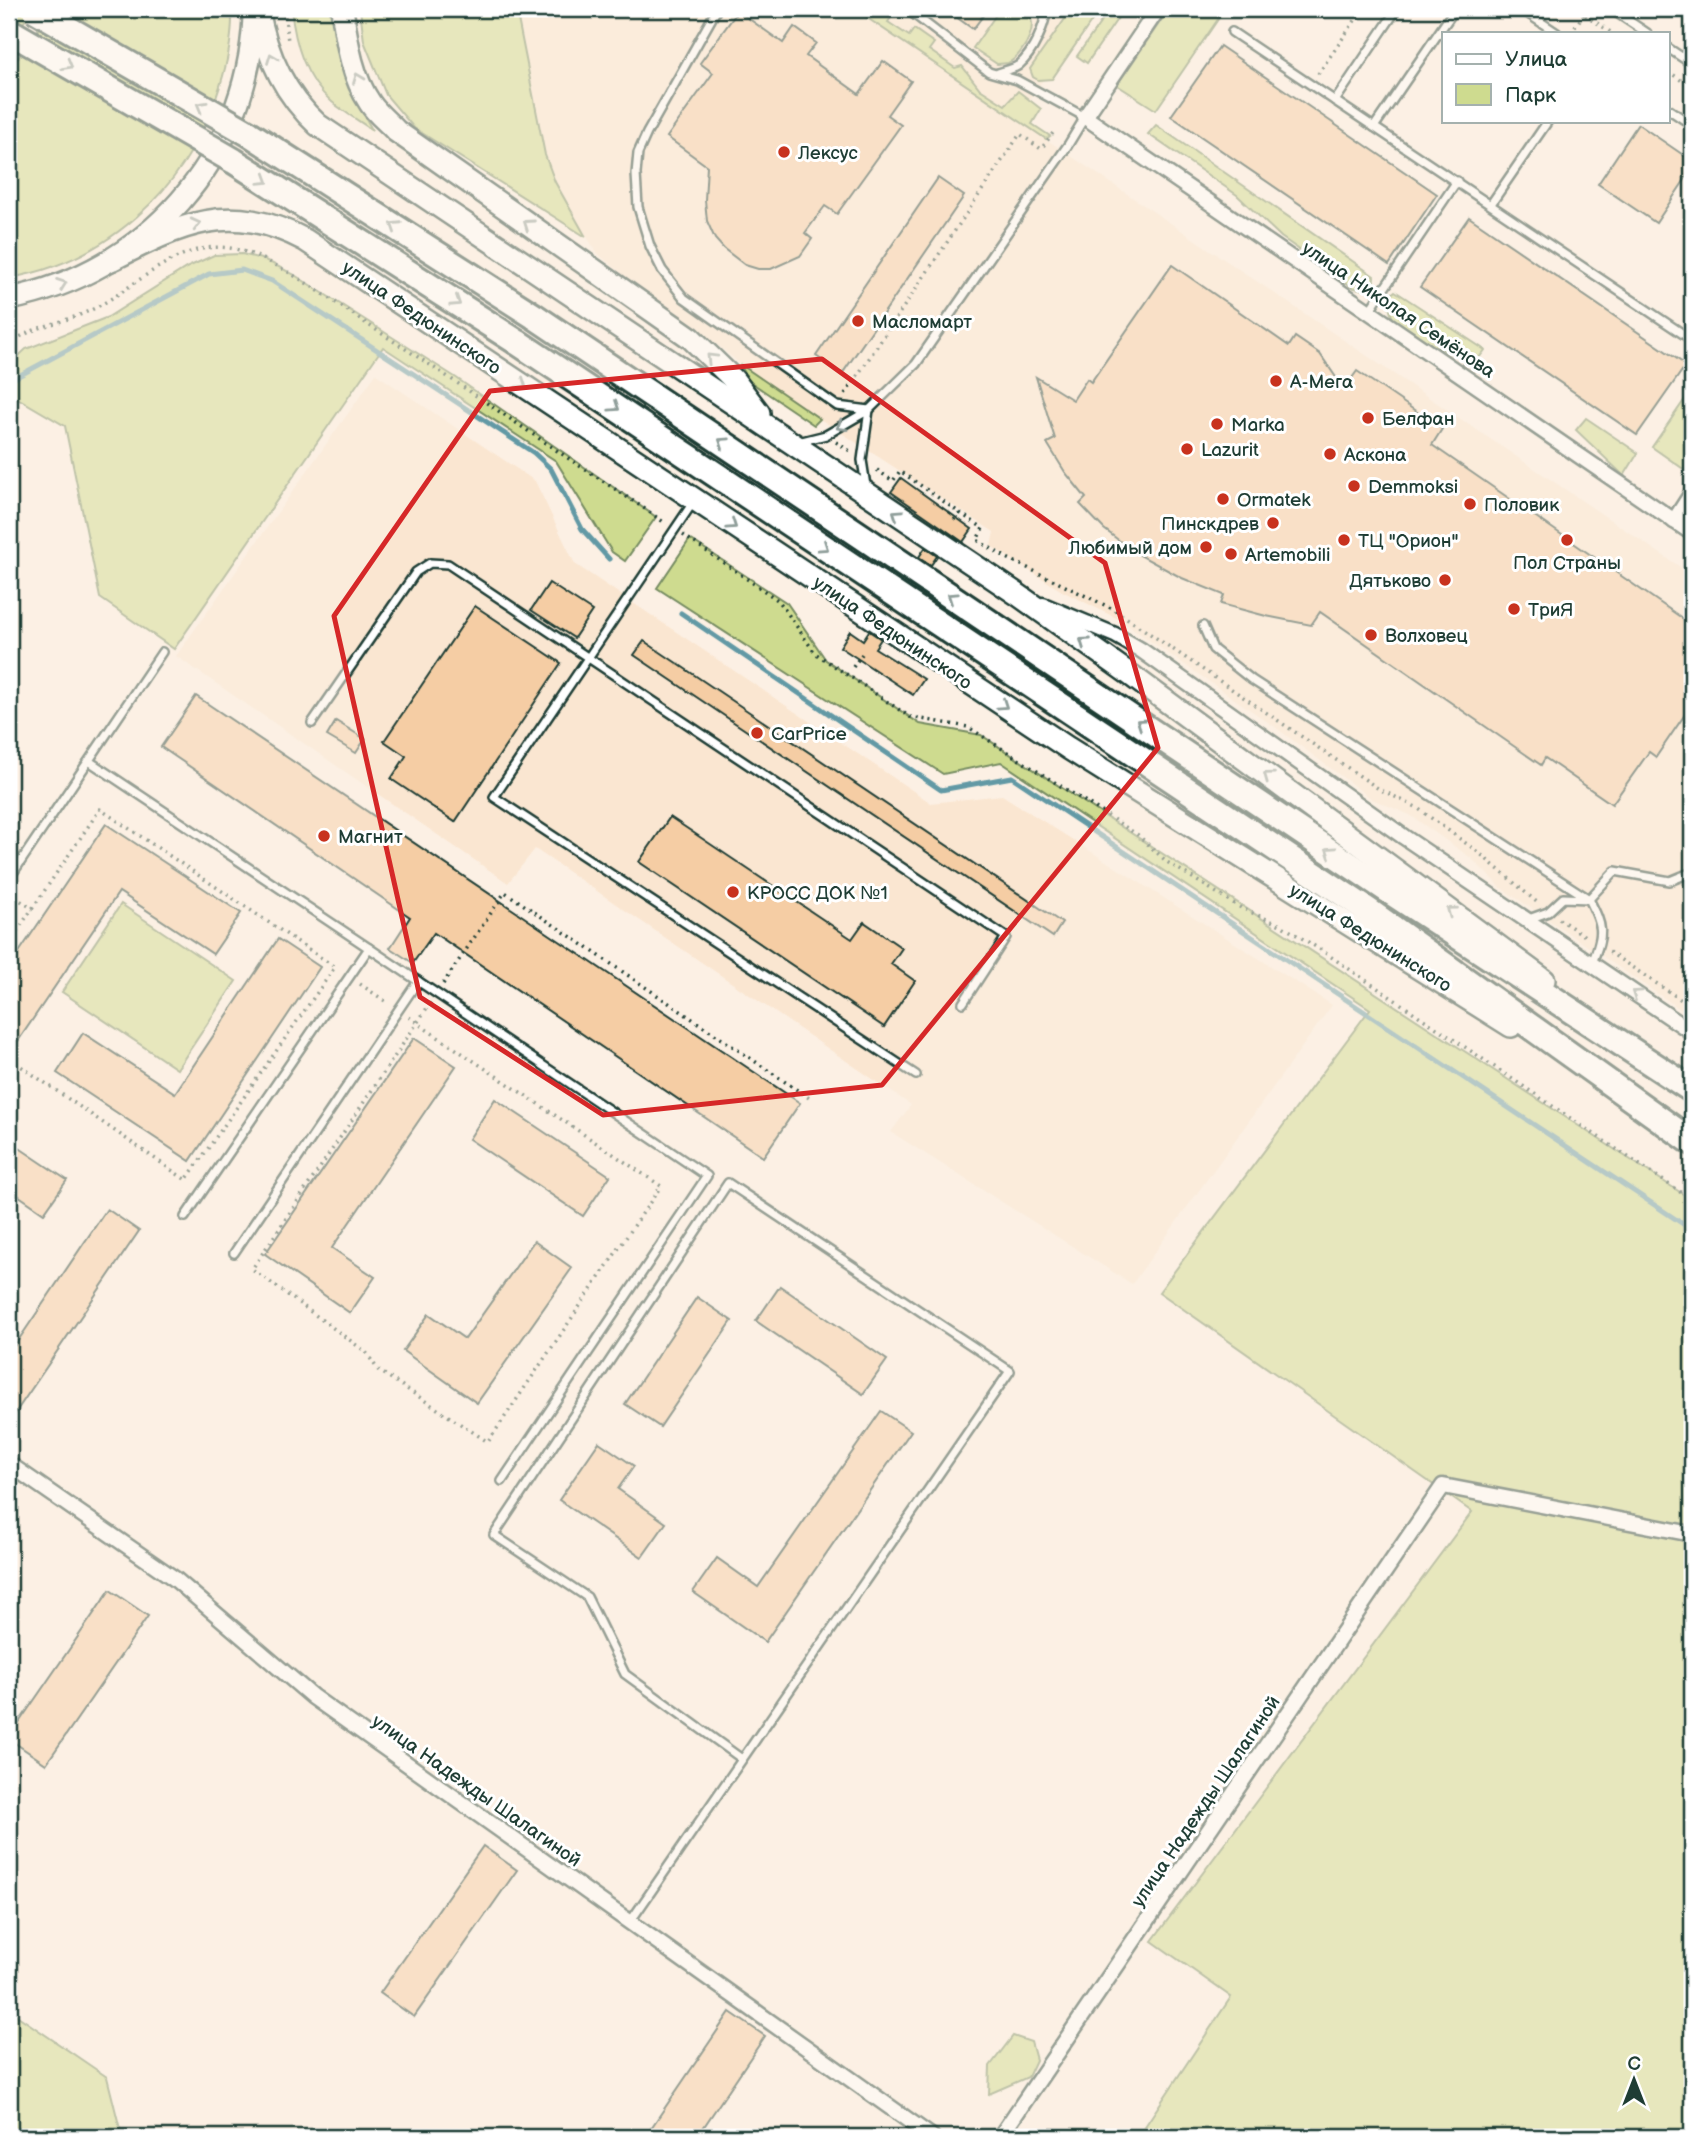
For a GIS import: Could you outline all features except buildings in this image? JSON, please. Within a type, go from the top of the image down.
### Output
[{"type":"highway","points":[[34,9],[250,134],[534,316],[1387,889],[1688,1087]]},
{"type":"highway","name":"улица Федюнинского","points":[[9,31],[234,161],[517,342],[1369,911],[1692,1142]]},
{"type":"main road","points":[[9,299],[39,292],[76,278],[111,260],[142,239],[170,214],[215,154],[231,120],[244,85],[256,9]]},
{"type":"main road","points":[[256,9],[276,69],[300,107],[318,125],[1017,594],[1398,871],[1688,1087]]},
{"type":"main road","points":[[342,9],[357,81],[371,105],[396,131],[691,338],[733,379],[771,429]]},
{"type":"main road","name":"улица Федюнинского","points":[[111,260],[166,232],[218,219],[261,222],[284,229],[336,260],[1078,754],[1663,1122]]},
{"type":"street","points":[[1085,117],[1158,9]]},
{"type":"street","name":"улица Николая Семёнова","points":[[1085,117],[1692,533]]},
{"type":"street","points":[[1674,521],[1692,493]]},
{"type":"street","points":[[1017,594],[1090,624],[1141,650],[1404,837],[1692,1032]]},
{"type":"street","name":"улица Надежды Шалагиной","points":[[9,1464],[175,1579],[313,1697],[932,2137]]},
{"type":"street","name":"улица Надежды Шалагиной","points":[[1000,2137],[1443,1486],[1692,1534]]},
{"type":"lane","points":[[717,9],[638,153],[638,207],[650,246],[663,270],[684,298],[837,406],[869,410]]},
{"type":"lane","points":[[794,443],[826,435],[869,410],[916,363],[1085,117],[1035,89],[998,73],[989,72],[907,9]]},
{"type":"lane","points":[[998,73],[1018,66],[1031,50],[1045,22],[1047,9]]},
{"type":"lane","points":[[1335,101],[1396,9]]},
{"type":"lane","points":[[1374,127],[1455,9]]},
{"type":"lane","points":[[1521,9],[1556,32]]},
{"type":"lane","points":[[1620,9],[1617,13],[1646,32]]},
{"type":"lane","points":[[1232,32],[1692,340]]},
{"type":"lane","points":[[1670,49],[1692,64]]},
{"type":"lane","points":[[1670,109],[1692,125]]},
{"type":"lane","points":[[1491,205],[1547,122]]},
{"type":"lane","points":[[1368,312],[1457,181]]},
{"type":"lane","points":[[867,494],[862,460],[869,410]]},
{"type":"lane","points":[[694,500],[494,797],[916,1076]]},
{"type":"lane","points":[[312,723],[416,572],[430,563],[449,564],[1006,937],[963,1003]]},
{"type":"lane","points":[[1203,626],[1213,649],[1252,680],[1589,899],[1601,922],[1599,945],[1592,964]]},
{"type":"lane","points":[[9,878],[162,652]]},
{"type":"lane","points":[[89,761],[707,1176],[502,1481]]},
{"type":"lane","points":[[1525,920],[1548,912],[1563,898],[1589,899],[1615,871],[1670,881],[1692,872]]},
{"type":"lane","points":[[185,1217],[369,948]]},
{"type":"lane","points":[[234,1253],[418,982]]},
{"type":"lane","points":[[630,1922],[1010,1371],[728,1183],[494,1535],[587,1597],[625,1674],[742,1759]]},
{"type":"path","points":[[284,9],[292,53]]},
{"type":"path","points":[[1311,85],[1363,9]]},
{"type":"path","points":[[1572,32],[1584,10],[1611,32]]},
{"type":"path","points":[[1670,72],[1692,88]]},
{"type":"path","points":[[837,406],[1020,134],[1041,149],[1053,133]]},
{"type":"path","points":[[9,345],[18,336],[84,314],[168,262],[189,253],[203,249],[229,248],[257,256],[304,282],[441,372],[779,601],[814,653],[910,717],[968,727],[1138,835],[1167,862],[1241,908],[1281,925],[1324,952],[1692,1200]]},
{"type":"path","points":[[826,435],[893,481],[900,471],[983,528],[977,540],[1007,558],[1115,610],[1378,789],[1416,807],[1478,852],[1548,912],[1692,1007]]},
{"type":"path","points":[[954,520],[960,513]]},
{"type":"path","points":[[853,667],[862,654]]},
{"type":"path","points":[[9,943],[100,809],[661,1186],[488,1442],[378,1370],[366,1352],[252,1269]]},
{"type":"path","points":[[9,892],[33,909]]},
{"type":"path","points":[[9,1058],[186,1180],[335,967]]},
{"type":"highlighted area","points":[[822,359],[1105,563],[1158,748],[882,1085],[603,1115],[420,997],[334,616],[490,391]]},
{"type":"shaded area","points":[[516,9],[1092,9],[1016,119],[1692,575],[1692,1017],[1500,887],[1471,858],[1410,815],[1372,799],[1275,727],[1120,620],[1062,591],[991,546],[994,532],[740,364],[700,330],[598,254],[572,214],[555,182],[545,155]]},
{"type":"shaded area","points":[[376,374],[535,481],[575,564],[931,803],[1002,795],[1332,1005],[1132,1284],[891,1132],[911,1105],[535,849],[508,883],[176,656]]},
{"type":"green space","points":[[9,9],[33,9],[9,43]]},
{"type":"green space","points":[[52,9],[232,9],[230,43],[220,87],[202,131],[184,163],[162,191],[137,216],[109,238],[78,256],[9,278],[9,71]]},
{"type":"green space","points":[[291,9],[331,9],[336,45],[357,101],[372,130],[332,102],[314,82],[298,47]]},
{"type":"green space","points":[[360,9],[516,9],[545,155],[555,182],[586,237],[414,128],[386,95],[364,41]]},
{"type":"green space","points":[[854,9],[884,9],[893,15],[888,22],[909,36],[914,29],[934,43],[929,50],[955,68],[962,66],[980,89],[1005,105],[1018,91],[1041,109],[1032,124],[1050,136],[1046,139]]},
{"type":"green space","points":[[1000,9],[1016,9],[1027,13],[1032,27],[1026,44],[1014,59],[1008,63],[997,64],[973,48]]},
{"type":"green space","points":[[1072,9],[1100,9],[1052,79],[1038,80],[1033,77],[1030,69]]},
{"type":"green space","points":[[1110,9],[1124,9],[1087,63],[1077,56]]},
{"type":"green space","points":[[1169,9],[1225,9],[1156,110],[1117,85]]},
{"type":"green space","points":[[1156,125],[1374,276],[1371,287],[1368,290],[1354,288],[1281,237],[1237,195],[1148,134]]},
{"type":"green space","points":[[242,254],[265,260],[293,274],[455,377],[656,517],[625,561],[612,552],[556,461],[383,347],[174,649],[100,598],[65,426],[9,393],[9,365],[26,349],[108,317],[186,268],[214,255]]},
{"type":"green space","points":[[1395,291],[1485,350],[1475,363],[1431,344],[1400,325],[1392,316],[1389,305],[1388,297]]},
{"type":"green space","points":[[740,364],[820,419],[814,425],[749,381]]},
{"type":"green space","points":[[1692,389],[1692,460],[1685,470],[1652,447]]},
{"type":"green space","points":[[1586,418],[1638,453],[1624,476],[1576,430]]},
{"type":"green space","points":[[690,539],[787,603],[826,660],[920,724],[981,735],[1692,1200],[1692,2137],[1138,2137],[1231,1997],[1152,1941],[1472,1512],[1159,1292],[1370,1009],[1001,762],[943,774],[657,588]]},
{"type":"green space","points":[[121,904],[236,981],[177,1069],[62,992]]},
{"type":"green space","points":[[9,2010],[107,2077],[122,2137],[9,2137]]},
{"type":"green space","points":[[1013,2036],[1031,2042],[1036,2060],[1028,2077],[989,2094],[990,2066]]},
{"type":"waterway","points":[[9,381],[209,274],[242,270],[272,281],[534,453],[551,469],[582,529],[609,559]]},
{"type":"waterway","points":[[681,613],[941,790],[1012,777],[1692,1230]]},
{"type":"place","name":"Лексус","points":[[784,152]]},
{"type":"place","name":"Масломарт","points":[[858,321]]},
{"type":"place","name":"А-Мега","points":[[1276,381]]},
{"type":"place","name":"Белфан","points":[[1368,418]]},
{"type":"place","name":"Marka","points":[[1217,424]]},
{"type":"place","name":"Lazurit","points":[[1187,449]]},
{"type":"place","name":"Аскона","points":[[1330,454]]},
{"type":"place","name":"Demmoksi","points":[[1354,486]]},
{"type":"place","name":"Ormatek","points":[[1223,499]]},
{"type":"place","name":"Половик","points":[[1470,504]]},
{"type":"place","name":"Пинскдрев","points":[[1273,523]]},
{"type":"place","name":"ТЦ \"Орион\"","points":[[1344,540]]},
{"type":"place","name":"Пол Страны","points":[[1567,540]]},
{"type":"place","name":"Любимый дом","points":[[1206,547]]},
{"type":"place","name":"Artemobili","points":[[1231,554]]},
{"type":"place","name":"Дятьково","points":[[1445,580]]},
{"type":"place","name":"ТриЯ","points":[[1514,609]]},
{"type":"place","name":"Волховец","points":[[1371,635]]},
{"type":"place","name":"CarPrice","points":[[757,733]]},
{"type":"place","name":"Магнит","points":[[324,836]]},
{"type":"place","name":"КРОСС ДОК №1","points":[[733,892]]}]
